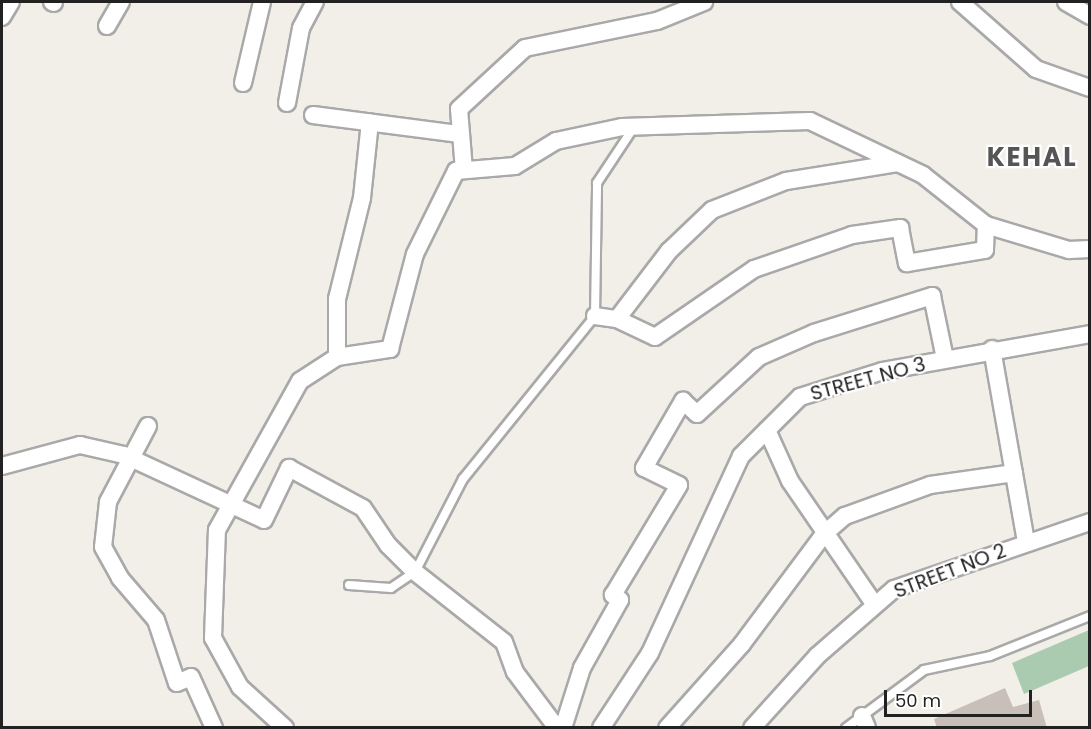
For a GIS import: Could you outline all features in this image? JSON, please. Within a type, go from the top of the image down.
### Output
[{"type":"street","points":[[2,17],[11,2]]},
{"type":"street","points":[[107,26],[121,2]]},
{"type":"street","points":[[243,83],[262,2]]},
{"type":"street","points":[[287,103],[302,28],[315,2]]},
{"type":"street","points":[[464,170],[459,109],[525,48],[657,21],[704,2]]},
{"type":"street","points":[[960,2],[1036,69],[1089,88]]},
{"type":"street","points":[[1066,2],[1089,16]]},
{"type":"street","points":[[313,115],[460,134]]},
{"type":"street","points":[[285,728],[240,687],[213,638],[217,530],[300,381],[337,357],[390,349],[415,254],[456,171],[516,166],[556,141],[635,127],[810,121],[923,176],[986,225],[1069,250],[1089,249]]},
{"type":"street","points":[[337,357],[337,299],[362,198],[369,122]]},
{"type":"street","points":[[617,320],[669,251],[712,210],[786,181],[898,163]]},
{"type":"street","points":[[595,316],[617,320],[655,337],[754,269],[852,235],[900,228],[907,263],[985,250],[986,225]]},
{"type":"street","points":[[563,728],[582,668],[620,600],[613,595],[679,485],[644,468],[683,401],[697,414],[759,357],[814,333],[932,296],[945,359]]},
{"type":"street","name":"STREET NO 3","points":[[601,728],[650,653],[741,456],[800,397],[945,359],[1089,334]]},
{"type":"street","points":[[992,350],[1026,542]]},
{"type":"street","points":[[148,426],[108,502],[102,546],[120,578],[156,620],[177,683],[191,677],[214,728]]},
{"type":"street","points":[[767,430],[790,481],[824,534],[875,605]]},
{"type":"street","points":[[2,465],[80,446],[130,458],[264,520],[290,468],[363,508],[388,545],[415,572],[504,642],[515,672],[557,728]]},
{"type":"street","points":[[667,728],[742,644],[824,534],[845,516],[930,485],[1014,473]]},
{"type":"street","name":"STREET NO 2","points":[[752,728],[817,656],[894,589],[1089,522]]},
{"type":"lane","points":[[349,585],[391,588],[415,572],[463,479],[595,316],[597,183],[635,127]]},
{"type":"lane","points":[[846,728],[865,722],[924,670],[990,656],[1089,616]]},
{"type":"green space","points":[[1089,630],[1089,666],[1024,694],[1012,663]]},
{"type":"building","points":[[1005,688],[1013,707],[1039,700],[1047,728],[937,728],[934,719]]},
{"type":"district","name":"KEHAL","points":[[1032,158]]}]
